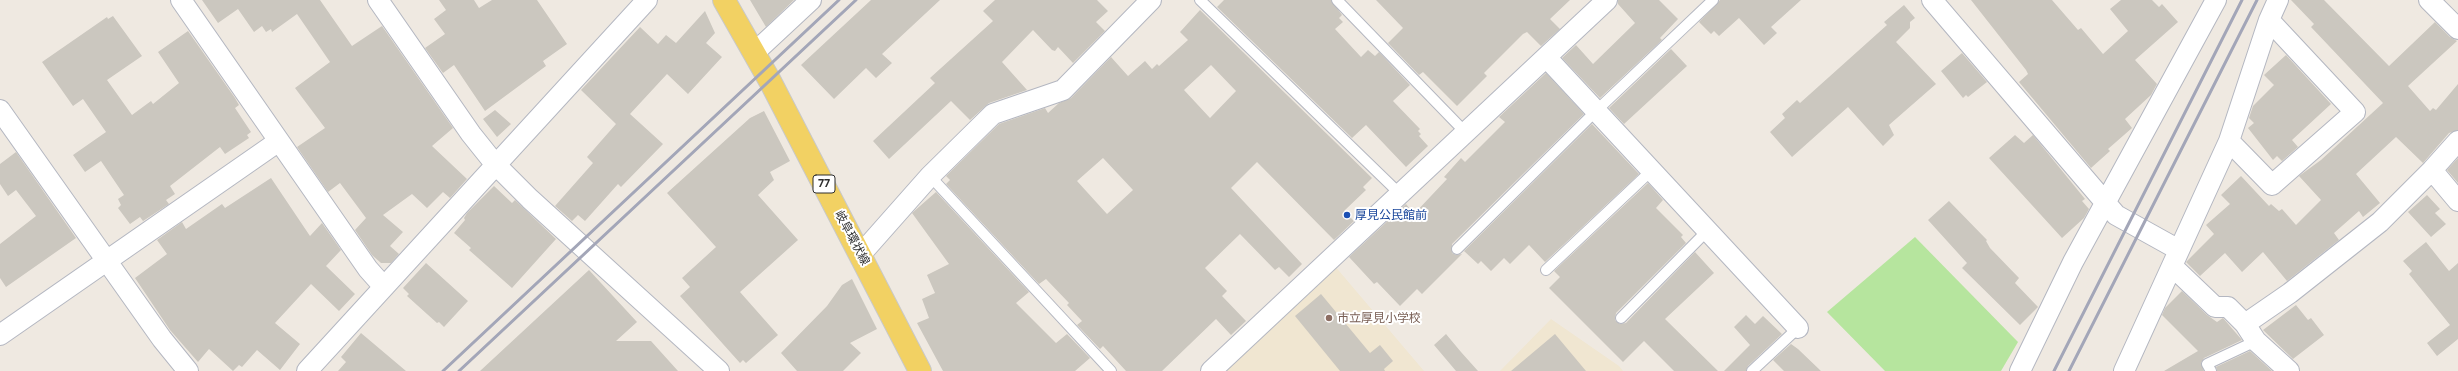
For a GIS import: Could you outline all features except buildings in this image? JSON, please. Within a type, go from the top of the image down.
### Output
[{"type":"main road","name":"岐阜環状線","points":[[724,0],[754,53],[861,254],[920,371]]},
{"type":"street","points":[[181,0],[368,269],[384,287]]},
{"type":"street","points":[[378,0],[471,134],[495,164],[530,199],[720,371]]},
{"type":"street","points":[[307,371],[495,164],[647,0]]},
{"type":"street","points":[[754,53],[811,0]]},
{"type":"street","points":[[861,254],[930,176],[993,114],[1063,90],[1151,0]]},
{"type":"street","points":[[1932,0],[2116,215],[2175,258],[2214,307],[2228,307],[2246,324],[2256,341],[2289,371]]},
{"type":"street","points":[[2020,371],[2073,262],[2216,0]]},
{"type":"street","points":[[2124,371],[2229,140],[2269,20],[2278,0]]},
{"type":"street","points":[[2429,0],[2458,29]]},
{"type":"street","points":[[1211,371],[1466,133],[1601,2]]},
{"type":"street","points":[[2229,140],[2272,185],[2355,112],[2269,20]]},
{"type":"street","points":[[1546,57],[1798,328]]},
{"type":"street","points":[[0,110],[162,339],[188,371]]},
{"type":"street","points":[[0,335],[106,259],[279,141]]},
{"type":"street","points":[[2246,324],[2290,294],[2380,222],[2432,170],[2458,141]]},
{"type":"street","points":[[2432,170],[2458,201]]},
{"type":"lane","points":[[1200,0],[1400,194]]},
{"type":"lane","points":[[1337,0],[1466,133]]},
{"type":"lane","points":[[1457,249],[1596,111],[1713,0]]},
{"type":"lane","points":[[1546,270],[1652,171]]},
{"type":"lane","points":[[930,176],[1111,371]]},
{"type":"lane","points":[[1621,318],[1707,231]]},
{"type":"lane","points":[[1752,371],[1798,328]]},
{"type":"lane","points":[[2211,371],[2207,364],[2256,341]]},
{"type":"shaded area","name":"市立厚見小学校","points":[[1334,265],[1424,371],[1224,371]]},
{"type":"shaded area","points":[[1551,319],[1619,366],[1623,371],[1500,371]]},
{"type":"green space","points":[[1915,237],[2018,342],[2001,371],[1885,371],[1827,312]]},
{"type":"railway","points":[[443,371],[839,0]]},
{"type":"railway","points":[[459,371],[856,0]]},
{"type":"railway","points":[[2054,371],[2242,0]]},
{"type":"railway","points":[[2069,371],[2257,0]]},
{"type":"place","name":"厚見公民館前","points":[[1347,215]]},
{"type":"place","name":"市立厚見小学校","points":[[1329,318]]}]
